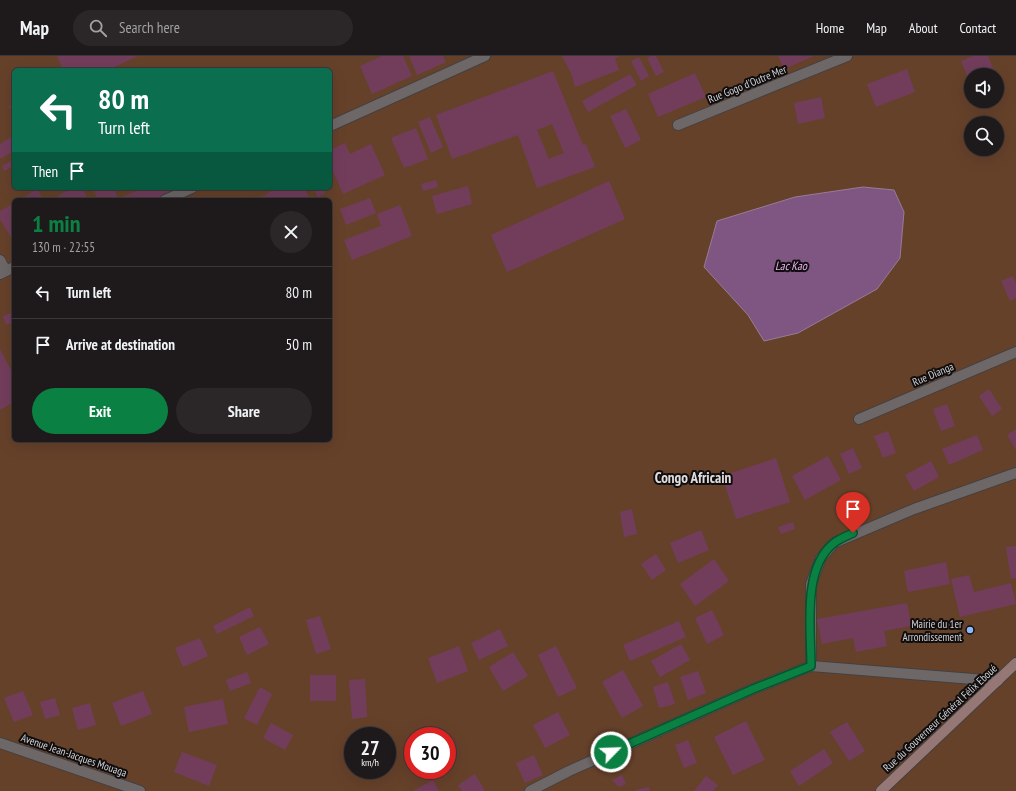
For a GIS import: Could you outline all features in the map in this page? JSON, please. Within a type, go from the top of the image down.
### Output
[{"type":"main road","name":"Rue du Gouverneur Général Félix Eboué","points":[[881,791],[1016,663]]},
{"type":"street","points":[[332,125],[470,59],[484,56]]},
{"type":"street","name":"Rue Gogo d'Outre Mer","points":[[678,125],[847,56]]},
{"type":"street","points":[[170,198],[188,190]]},
{"type":"street","points":[[0,260],[7,271]]},
{"type":"street","name":"Rue Dianga","points":[[859,419],[1016,352]]},
{"type":"street","points":[[811,666],[811,584],[821,558],[834,542],[914,509],[1016,473]]},
{"type":"street","points":[[530,791],[569,771],[753,689],[811,666],[998,681]]},
{"type":"street","name":"Avenue Jean-Jacques Mouaga","points":[[0,742],[140,791]]},
{"type":"shaded area","points":[[0,56],[1016,56],[1016,791],[0,791]]},
{"type":"water","name":"Lac Kao","points":[[863,187],[894,190],[904,212],[900,258],[877,289],[798,333],[764,341],[748,315],[704,267],[717,221],[795,197]]},
{"type":"building","points":[[57,56],[138,56],[112,68],[62,68]]},
{"type":"building","points":[[382,56],[403,56],[412,76],[372,94],[360,66]]},
{"type":"building","points":[[409,56],[443,56],[446,62],[417,75]]},
{"type":"building","points":[[562,56],[620,56],[615,58],[619,70],[575,87],[571,73]]},
{"type":"building","points":[[656,56],[664,72],[656,76],[647,58]]},
{"type":"building","points":[[778,56],[814,56],[784,69]]},
{"type":"building","points":[[973,56],[988,56],[993,68],[964,68],[961,61]]},
{"type":"building","points":[[639,57],[649,76],[641,81],[631,61]]},
{"type":"building","points":[[907,69],[915,92],[876,107],[867,84]]},
{"type":"building","points":[[553,71],[583,145],[586,144],[595,167],[537,188],[518,135],[452,159],[436,115]],"holes":[[[552,124],[564,153],[549,159],[537,130]]]},
{"type":"building","points":[[695,73],[706,97],[658,117],[648,94]]},
{"type":"building","points":[[630,74],[637,85],[588,112],[582,101]]},
{"type":"building","points":[[821,97],[825,118],[798,124],[794,103]]},
{"type":"building","points":[[12,104],[12,111],[9,106]]},
{"type":"building","points":[[626,109],[641,140],[625,148],[610,116]]},
{"type":"building","points":[[430,117],[443,147],[431,153],[418,122]]},
{"type":"building","points":[[416,128],[428,159],[404,168],[391,138]]},
{"type":"building","points":[[12,136],[12,152],[0,159],[0,144]]},
{"type":"building","points":[[345,143],[350,154],[371,144],[385,175],[343,194],[332,169],[332,149]]},
{"type":"building","points":[[12,160],[12,167],[4,171],[2,166]]},
{"type":"building","points":[[436,180],[438,187],[423,191],[421,184]]},
{"type":"building","points":[[609,181],[625,219],[507,272],[491,235]]},
{"type":"building","points":[[468,186],[472,204],[437,214],[432,196]]},
{"type":"building","points":[[38,190],[43,198],[22,198]]},
{"type":"building","points":[[68,190],[83,190],[88,198],[55,198]]},
{"type":"building","points":[[94,190],[115,190],[118,198],[97,198]]},
{"type":"building","points":[[138,190],[178,190],[160,198],[120,198]]},
{"type":"building","points":[[273,190],[305,190],[310,198],[262,198],[261,197]]},
{"type":"building","points":[[314,190],[324,190],[325,193],[318,197]]},
{"type":"building","points":[[370,198],[376,213],[346,225],[340,209]]},
{"type":"building","points":[[12,204],[12,240],[0,219],[0,211]]},
{"type":"building","points":[[400,205],[412,236],[352,260],[344,240],[381,226],[377,214]]},
{"type":"building","points":[[1013,276],[1016,284],[1016,298],[1010,301],[1001,281]]},
{"type":"building","points":[[12,313],[12,323],[6,325],[3,316]]},
{"type":"building","points":[[0,349],[12,372],[12,403],[0,410]]},
{"type":"building","points":[[989,389],[1002,409],[992,416],[979,396]]},
{"type":"building","points":[[947,404],[955,426],[941,431],[933,409]]},
{"type":"building","points":[[1016,429],[1016,450],[1007,435]]},
{"type":"building","points":[[888,431],[896,453],[883,458],[874,436]]},
{"type":"building","points":[[977,435],[983,450],[949,465],[942,449]]},
{"type":"building","points":[[853,448],[862,468],[849,474],[840,454]]},
{"type":"building","points":[[828,456],[841,480],[805,500],[792,476]]},
{"type":"building","points":[[776,458],[790,502],[736,519],[722,476]]},
{"type":"building","points":[[931,461],[939,477],[914,491],[905,475]]},
{"type":"building","points":[[632,509],[637,534],[624,537],[620,512]]},
{"type":"building","points":[[793,522],[795,529],[781,534],[778,527]]},
{"type":"building","points":[[701,530],[709,550],[678,563],[670,543]]},
{"type":"building","points":[[1016,546],[1016,578],[1011,579],[1006,547]]},
{"type":"building","points":[[656,554],[666,570],[652,580],[641,564]]},
{"type":"building","points":[[714,559],[729,581],[695,606],[680,584]]},
{"type":"building","points":[[946,562],[950,584],[908,592],[904,571]]},
{"type":"building","points":[[969,575],[974,592],[1011,583],[1016,604],[960,617],[951,579]]},
{"type":"building","points":[[907,603],[911,626],[884,631],[887,646],[856,652],[853,638],[822,644],[817,619]]},
{"type":"building","points":[[250,607],[254,616],[217,634],[213,626]]},
{"type":"building","points":[[712,610],[724,635],[707,644],[695,618]]},
{"type":"building","points":[[320,616],[331,649],[316,654],[306,620]]},
{"type":"building","points":[[679,621],[686,637],[630,661],[623,645]]},
{"type":"building","points":[[260,627],[269,644],[247,655],[239,637]]},
{"type":"building","points":[[500,629],[508,646],[479,660],[471,643]]},
{"type":"building","points":[[200,638],[208,656],[183,667],[175,648]]},
{"type":"building","points":[[681,644],[690,660],[660,677],[651,661]]},
{"type":"building","points":[[459,646],[468,671],[437,683],[428,658]]},
{"type":"building","points":[[556,646],[577,688],[558,697],[538,655]]},
{"type":"building","points":[[513,652],[528,676],[503,691],[489,667]]},
{"type":"building","points":[[623,670],[643,706],[622,718],[602,682]]},
{"type":"building","points":[[698,671],[706,693],[688,700],[680,677]]},
{"type":"building","points":[[247,672],[251,683],[230,691],[226,680]]},
{"type":"building","points":[[310,675],[336,675],[336,701],[310,701]]},
{"type":"building","points":[[365,679],[367,717],[352,719],[349,680]]},
{"type":"building","points":[[668,682],[675,704],[659,708],[653,687]]},
{"type":"building","points":[[260,687],[272,694],[257,725],[244,718]]},
{"type":"building","points":[[23,691],[33,715],[14,722],[4,698]]},
{"type":"building","points":[[143,691],[152,714],[121,726],[112,703]]},
{"type":"building","points":[[55,698],[60,715],[45,719],[40,702]]},
{"type":"building","points":[[223,699],[228,724],[189,732],[184,707]]},
{"type":"building","points":[[90,703],[96,725],[78,730],[72,708]]},
{"type":"building","points":[[558,712],[570,735],[545,748],[533,725]]},
{"type":"building","points":[[746,721],[765,760],[733,775],[714,737]]},
{"type":"building","points":[[847,722],[865,751],[849,761],[830,732]]},
{"type":"building","points":[[271,723],[293,735],[285,750],[263,738]]},
{"type":"building","points":[[688,740],[697,763],[684,768],[675,745]]},
{"type":"building","points":[[824,749],[833,763],[799,786],[790,771]]},
{"type":"building","points":[[182,752],[217,765],[209,786],[174,772]]},
{"type":"building","points":[[534,755],[543,775],[525,783],[516,763]]},
{"type":"building","points":[[475,774],[485,791],[462,791],[458,785]]},
{"type":"building","points":[[622,775],[626,784],[619,787],[612,780]]},
{"type":"building","points":[[706,776],[718,785],[713,791],[694,791]]},
{"type":"building","points":[[433,780],[439,791],[413,791]]},
{"type":"building","points":[[649,787],[650,791],[635,790]]},
{"type":"place","name":"Mairie du 1er Arrondissement","points":[[970,630]]},
{"type":"district","name":"Congo Africain","points":[[693,477]]},
{"type":"route","points":[[611,752],[753,689],[811,666],[811,584],[821,558],[834,542],[853,533]]}]
